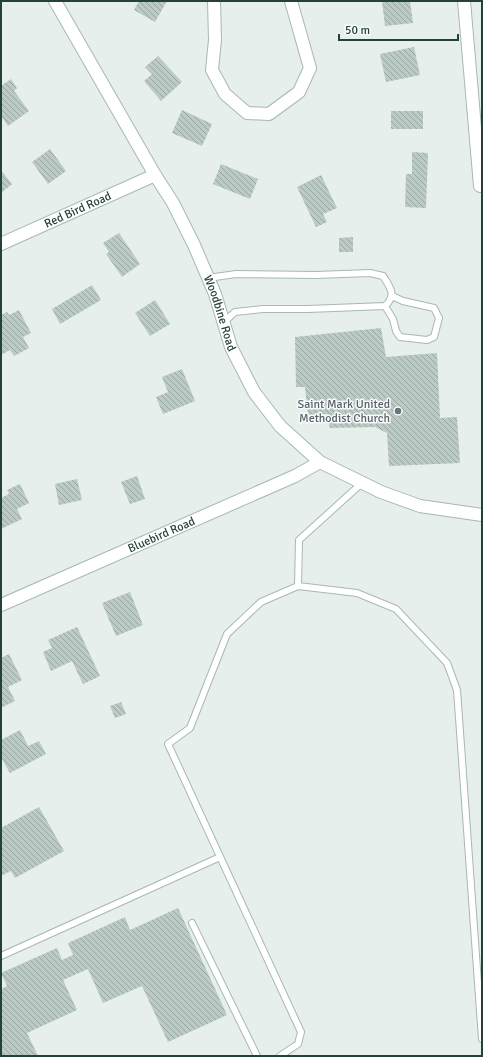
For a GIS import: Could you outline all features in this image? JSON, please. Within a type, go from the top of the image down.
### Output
[{"type":"street","name":"Woodbine Road","points":[[55,1],[155,175],[173,203],[194,245],[215,294],[231,347],[254,392],[280,426],[320,462],[381,492],[420,506],[482,515]]},
{"type":"street","points":[[214,1],[215,40],[212,70],[226,94],[247,113],[269,114],[299,92],[310,68],[291,1]]},
{"type":"street","points":[[464,1],[480,186]]},
{"type":"street","name":"Red Bird Road","points":[[1,244],[155,175]]},
{"type":"street","name":"Bluebird Road","points":[[1,605],[296,476],[320,462]]},
{"type":"lane","points":[[208,278],[236,274],[316,275],[370,273],[383,276],[390,287],[392,296],[390,302],[385,306],[263,309],[235,312],[224,322]]},
{"type":"lane","points":[[385,306],[400,337],[426,340],[434,337],[439,318],[434,308],[403,301],[392,296]]},
{"type":"lane","points":[[298,586],[299,540],[362,483]]},
{"type":"lane","points":[[280,1056],[298,1044],[301,1032],[168,744],[190,728],[227,634],[261,602],[298,586],[357,593],[396,609],[447,663],[457,690],[482,1038]]},
{"type":"lane","points":[[1,956],[220,857]]},
{"type":"lane","points":[[192,923],[257,1056]]},
{"type":"building","points":[[139,1],[167,1],[155,22],[134,10]]},
{"type":"building","points":[[382,1],[410,1],[413,23],[385,26]]},
{"type":"building","points":[[414,47],[420,75],[386,82],[380,54]]},
{"type":"building","points":[[158,56],[182,82],[161,101],[144,81],[152,74],[145,67]]},
{"type":"building","points":[[11,79],[17,88],[14,91],[29,111],[8,126],[1,116],[1,86]]},
{"type":"building","points":[[182,110],[212,124],[202,146],[172,133]]},
{"type":"building","points":[[391,111],[423,111],[423,129],[391,129]]},
{"type":"building","points":[[50,149],[66,171],[48,184],[32,162]]},
{"type":"building","points":[[412,152],[428,153],[426,208],[405,207],[406,174],[412,174]]},
{"type":"building","points":[[221,164],[258,179],[250,199],[213,184]]},
{"type":"building","points":[[1,170],[12,184],[1,193]]},
{"type":"building","points":[[321,175],[337,208],[323,214],[327,222],[316,227],[297,187]]},
{"type":"building","points":[[119,233],[140,264],[122,277],[106,254],[109,252],[103,243]]},
{"type":"building","points":[[353,237],[353,252],[339,252],[339,238]]},
{"type":"building","points":[[92,285],[101,300],[60,324],[52,309]]},
{"type":"building","points":[[155,300],[170,324],[150,336],[135,313]]},
{"type":"building","points":[[19,310],[31,333],[23,337],[29,348],[14,356],[10,350],[1,355],[1,315],[7,312],[9,315]]},
{"type":"building","points":[[381,328],[386,357],[437,353],[440,418],[457,417],[460,463],[389,466],[387,433],[375,427],[330,428],[327,414],[308,415],[305,387],[296,387],[295,337]]},
{"type":"building","points":[[182,369],[195,401],[163,414],[156,397],[168,392],[162,377]]},
{"type":"building","points":[[137,476],[145,499],[130,504],[121,482]]},
{"type":"building","points":[[77,479],[82,500],[59,505],[55,484]]},
{"type":"building","points":[[20,484],[29,503],[17,509],[22,519],[1,529],[1,498],[9,494],[7,490]]},
{"type":"building","points":[[130,592],[143,625],[116,636],[102,603]]},
{"type":"building","points":[[77,627],[100,676],[83,684],[72,661],[51,671],[43,652],[52,648],[48,640]]},
{"type":"building","points":[[9,654],[22,680],[8,687],[15,701],[1,708],[1,658]]},
{"type":"building","points":[[121,702],[126,714],[115,718],[110,706]]},
{"type":"building","points":[[20,730],[28,746],[39,741],[46,754],[10,773],[1,757],[1,740]]},
{"type":"building","points":[[39,807],[64,851],[15,878],[11,871],[1,876],[1,828]]},
{"type":"building","points":[[178,908],[227,1015],[168,1042],[142,986],[103,1003],[88,969],[63,980],[77,1010],[27,1033],[38,1056],[1,1056],[1,989],[7,986],[1,973],[57,948],[62,960],[73,955],[68,943],[125,917],[130,930]]},
{"type":"place","name":"Saint Mark United Methodist Church","points":[[398,411]]}]
